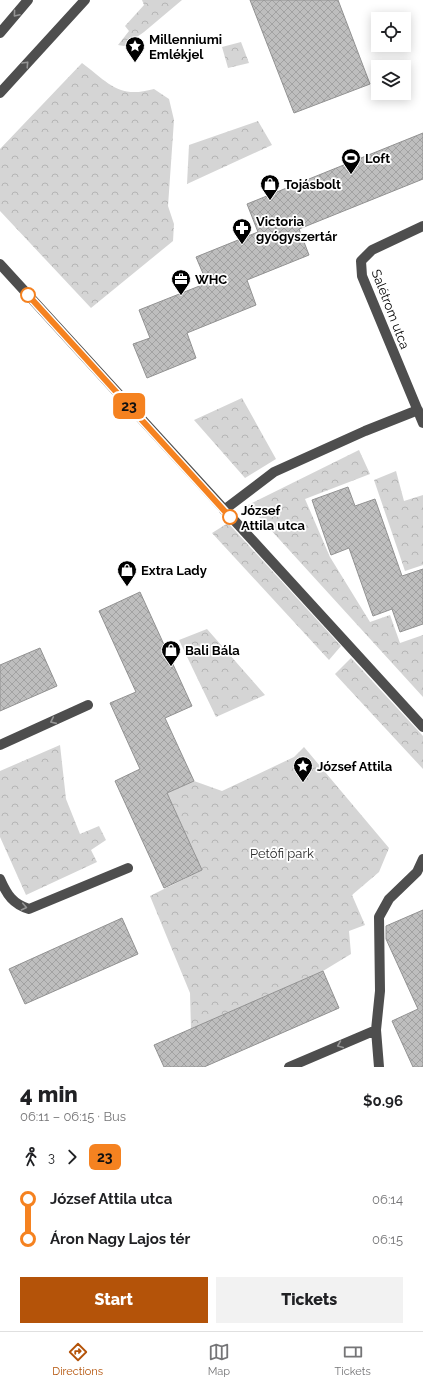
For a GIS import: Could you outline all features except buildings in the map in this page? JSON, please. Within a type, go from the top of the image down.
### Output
[{"type":"street","points":[[0,33],[28,0]]},
{"type":"street","points":[[0,93],[85,0]]},
{"type":"street","name":"Salétrom utca","points":[[423,226],[372,250],[361,261],[362,276],[423,422]]},
{"type":"street","points":[[0,264],[423,727]]},
{"type":"street","points":[[224,510],[274,472],[365,431],[418,410]]},
{"type":"street","points":[[0,745],[88,705]]},
{"type":"street","points":[[379,1067],[376,1030],[380,991],[379,917],[389,899],[417,872],[423,859]]},
{"type":"street","points":[[0,879],[6,894],[18,906],[29,909],[128,868]]},
{"type":"street","points":[[290,1067],[376,1030]]},
{"type":"green space","points":[[142,0],[182,0],[144,32],[124,46],[118,45],[129,31],[125,26],[144,5]]},
{"type":"green space","points":[[241,42],[249,63],[228,68],[222,47]]},
{"type":"green space","points":[[82,63],[107,83],[123,90],[142,92],[154,89],[169,99],[174,120],[168,206],[174,224],[173,241],[91,308],[0,211],[0,149]]},
{"type":"green space","points":[[258,121],[272,145],[187,184],[189,145]]},
{"type":"green space","points":[[242,398],[276,459],[245,478],[194,420]]},
{"type":"green space","points":[[359,450],[370,474],[305,499],[330,557],[370,622],[390,615],[400,643],[423,635],[423,697],[248,505]]},
{"type":"green space","points":[[396,471],[404,501],[423,495],[423,565],[405,571],[374,480]]},
{"type":"green space","points":[[228,523],[341,646],[329,660],[212,533]]},
{"type":"green space","points":[[207,629],[265,695],[216,717],[179,640]]},
{"type":"green space","points":[[351,658],[423,736],[423,769],[335,674]]},
{"type":"green space","points":[[60,745],[66,799],[80,834],[99,826],[106,840],[91,850],[97,862],[26,895],[0,837],[0,771]]},
{"type":"green space","name":"Petőfi park","points":[[304,747],[389,848],[379,872],[352,895],[365,925],[349,931],[351,954],[323,971],[191,1029],[190,993],[150,896],[202,870],[167,793],[194,781],[222,791],[294,757]]},
{"type":"bus line","name":"23","points":[[28,295],[230,517]]},
{"type":"place","name":"Millenniumi Emlékjel","points":[[135,63]]},
{"type":"place","name":"Loft","points":[[351,175]]},
{"type":"place","name":"Tojásbolt","points":[[270,201]]},
{"type":"place","name":"Victoria gyógyszertár","points":[[242,245]]},
{"type":"place","name":"WHC","points":[[181,296]]},
{"type":"place","name":"József Attila utca","points":[[230,517]]},
{"type":"place","name":"Extra Lady","points":[[127,587]]},
{"type":"place","name":"Bali Bála","points":[[171,667]]},
{"type":"place","name":"József Attila","points":[[303,783]]}]
